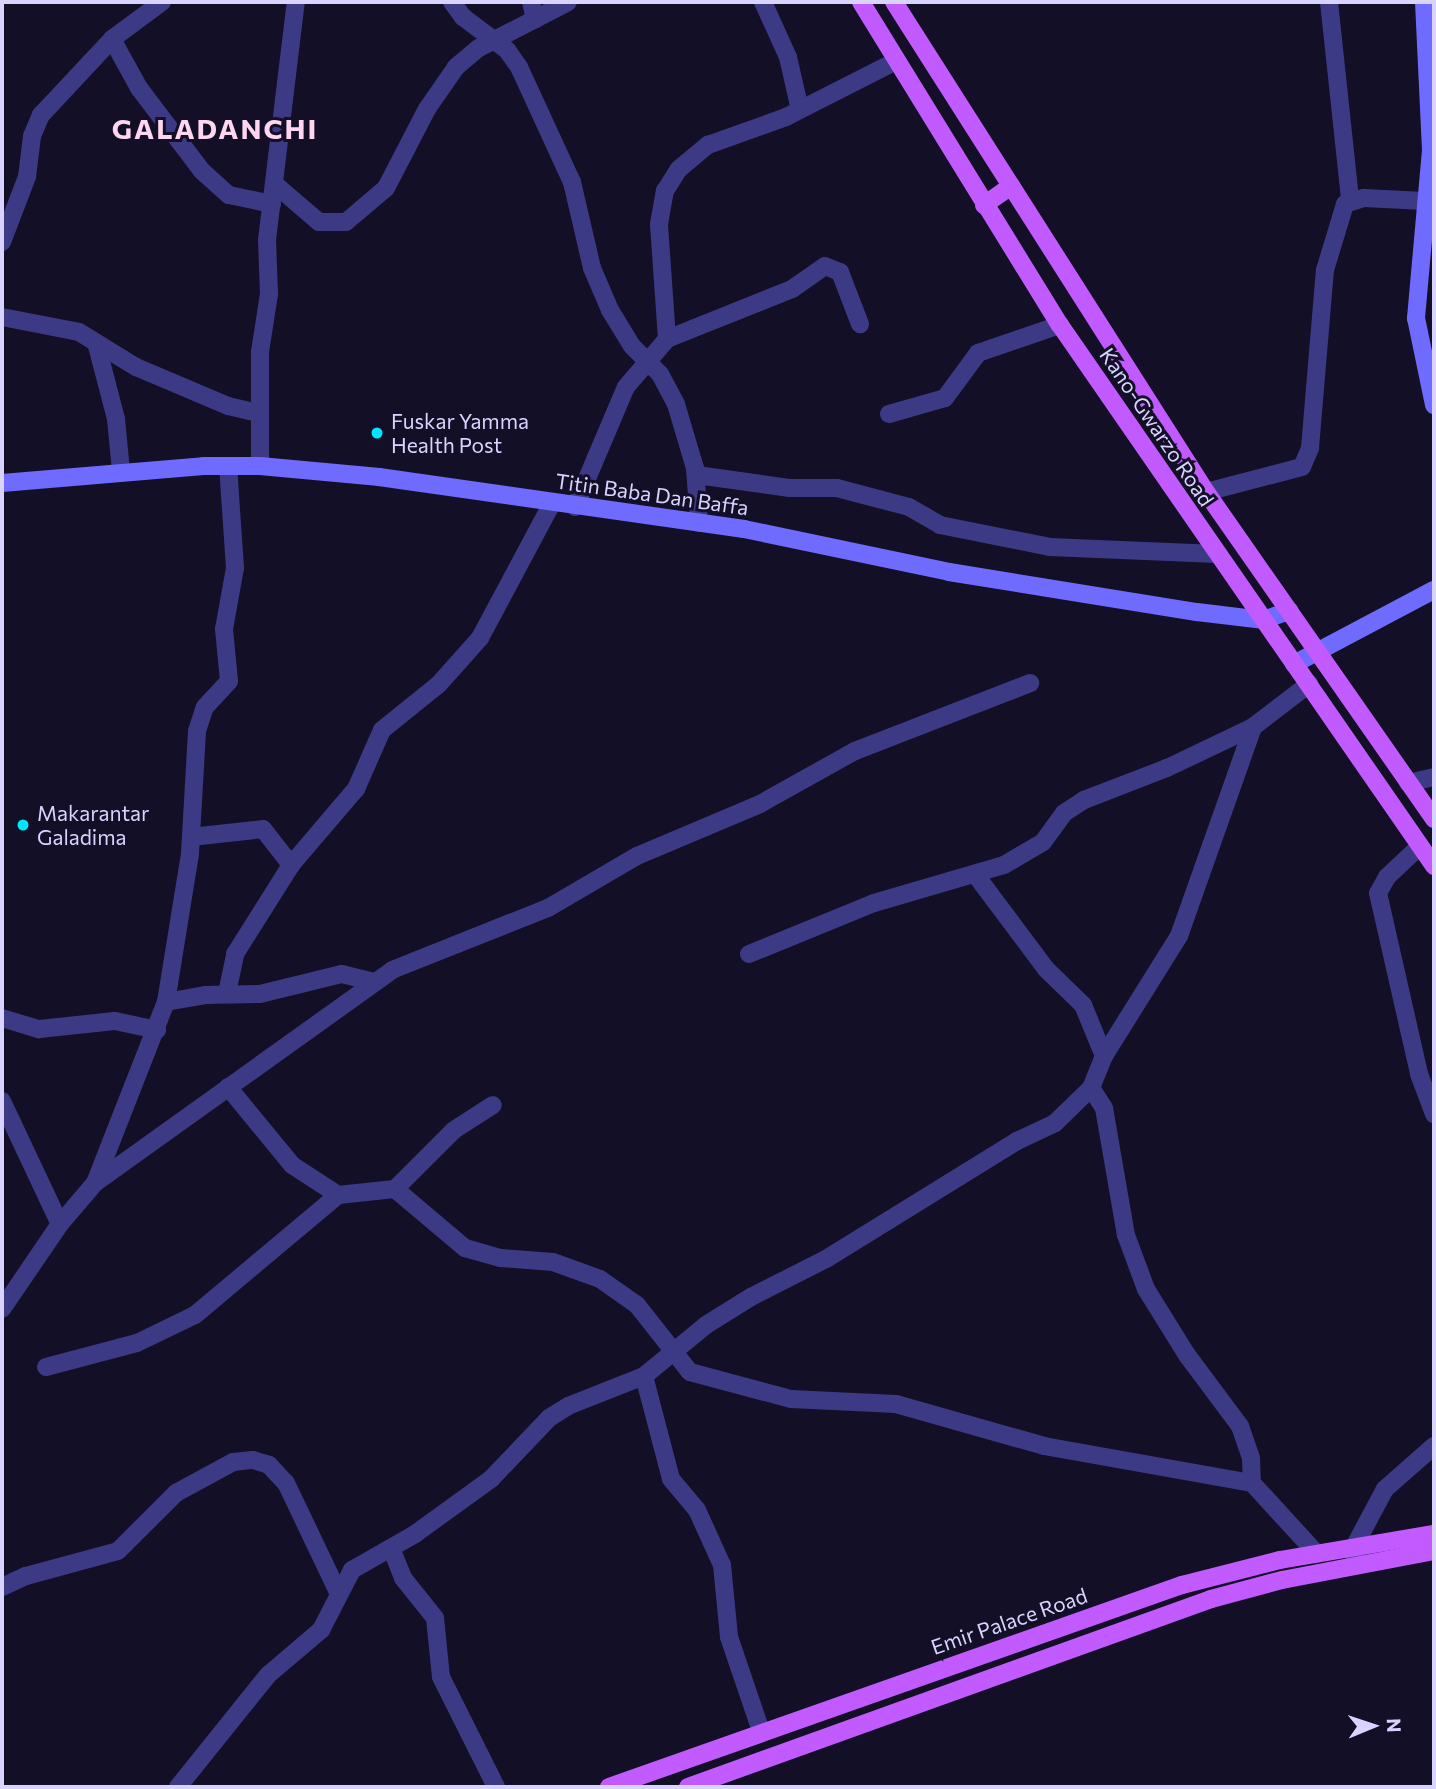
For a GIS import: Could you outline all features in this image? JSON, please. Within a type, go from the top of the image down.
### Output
[{"type":"main road","name":"Kano-Gwarzo Road","points":[[861,2],[1060,325],[1434,866]]},
{"type":"main road","name":"Kano-Gwarzo Road","points":[[894,2],[1206,492],[1434,819]]},
{"type":"main road","points":[[1424,2],[1433,149],[1425,201],[1416,318],[1434,405]]},
{"type":"main road","points":[[984,205],[1011,186]]},
{"type":"main road","name":"Titin Baba Dan Baffa","points":[[2,482],[121,471],[229,466],[260,466],[379,477],[699,523],[949,572],[1263,620],[1289,611]]},
{"type":"main road","points":[[1294,664],[1434,590]]},
{"type":"main road","name":"Emir Palace Road","points":[[609,1787],[1182,1585],[1354,1546],[1434,1534]]},
{"type":"main road","points":[[688,1787],[1211,1599],[1356,1565],[1434,1551]]},
{"type":"street","points":[[2,242],[27,177],[36,124],[112,39],[162,2]]},
{"type":"street","points":[[260,466],[259,413],[272,204],[276,186],[278,129],[296,2]]},
{"type":"street","points":[[452,2],[463,17],[495,41],[519,66],[561,158],[582,215],[592,268],[614,319],[676,404],[697,475],[699,523]]},
{"type":"street","points":[[531,2],[535,20]]},
{"type":"street","points":[[276,186],[319,222],[336,225],[352,218],[386,188],[427,110],[456,67],[479,48],[568,2]]},
{"type":"street","points":[[763,2],[788,57],[800,110]]},
{"type":"street","points":[[1206,492],[1301,467],[1310,448],[1325,270],[1350,199],[1329,2]]},
{"type":"street","points":[[112,39],[139,88],[202,171],[229,195],[272,204]]},
{"type":"street","points":[[667,339],[659,237],[665,191],[697,152],[800,110],[896,61]]},
{"type":"street","points":[[1350,199],[1425,201]]},
{"type":"street","points":[[575,507],[626,387],[646,360],[667,339],[792,289],[825,266],[840,272],[860,324]]},
{"type":"street","points":[[2,317],[79,332],[97,346],[211,399],[259,413]]},
{"type":"street","points":[[888,414],[945,398],[978,354],[1060,325]]},
{"type":"street","points":[[97,346],[116,419],[121,471]]},
{"type":"street","points":[[95,1184],[166,1002],[191,837],[191,772],[200,718],[229,681],[224,629],[235,568],[229,466]]},
{"type":"street","points":[[697,475],[790,488],[837,488],[909,507],[940,525],[1038,545],[1217,554]]},
{"type":"street","points":[[227,993],[235,954],[292,864],[356,789],[382,730],[439,684],[480,638],[552,503]]},
{"type":"street","points":[[2,1310],[60,1224],[95,1184],[374,982],[548,908],[637,856],[760,804],[855,751],[1030,683]]},
{"type":"street","points":[[749,954],[874,903],[975,874],[1023,856],[1043,842],[1064,813],[1084,800],[1167,768],[1253,727],[1309,684]]},
{"type":"street","points":[[178,1787],[268,1675],[321,1630],[352,1570],[391,1548],[491,1479],[548,1419],[568,1406],[644,1376],[676,1349],[751,1297],[826,1259],[1017,1141],[1055,1123],[1091,1088],[1104,1056],[1179,936],[1253,727]]},
{"type":"street","points":[[1408,783],[1434,777]]},
{"type":"street","points":[[191,837],[263,829],[292,864]]},
{"type":"street","points":[[1420,846],[1387,877],[1378,893],[1419,1074],[1434,1114]]},
{"type":"street","points":[[975,874],[1046,969],[1083,1004],[1104,1056]]},
{"type":"street","points":[[166,1002],[227,993],[260,994],[342,974],[374,982]]},
{"type":"street","points":[[2,1018],[39,1029],[115,1021],[157,1030]]},
{"type":"street","points":[[228,1087],[292,1165],[338,1195]]},
{"type":"street","points":[[1091,1088],[1104,1108],[1126,1235],[1146,1289],[1187,1355],[1240,1426],[1251,1458],[1252,1483]]},
{"type":"street","points":[[2,1101],[60,1224]]},
{"type":"street","points":[[46,1367],[137,1343],[195,1315],[338,1195],[395,1189],[454,1130],[493,1105]]},
{"type":"street","points":[[395,1189],[465,1248],[501,1258],[553,1262],[600,1279],[637,1305],[676,1349],[690,1372],[791,1399],[895,1404],[1044,1446],[1252,1483],[1317,1554]]},
{"type":"street","points":[[644,1376],[671,1479],[697,1510],[719,1556],[729,1637],[762,1734]]},
{"type":"street","points":[[1356,1565],[1354,1546],[1385,1489],[1434,1446]]},
{"type":"street","points":[[2,1587],[26,1576],[118,1551],[176,1493],[233,1462],[253,1460],[269,1465],[286,1483],[339,1594]]},
{"type":"street","points":[[391,1548],[403,1578],[435,1618],[441,1676],[470,1726],[495,1787]]},
{"type":"place","name":"Fuskar Yamma Health Post","points":[[377,433]]},
{"type":"place","name":"Makarantar Galadima","points":[[23,825]]},
{"type":"district","name":"GALADANCHI","points":[[215,128]]}]
